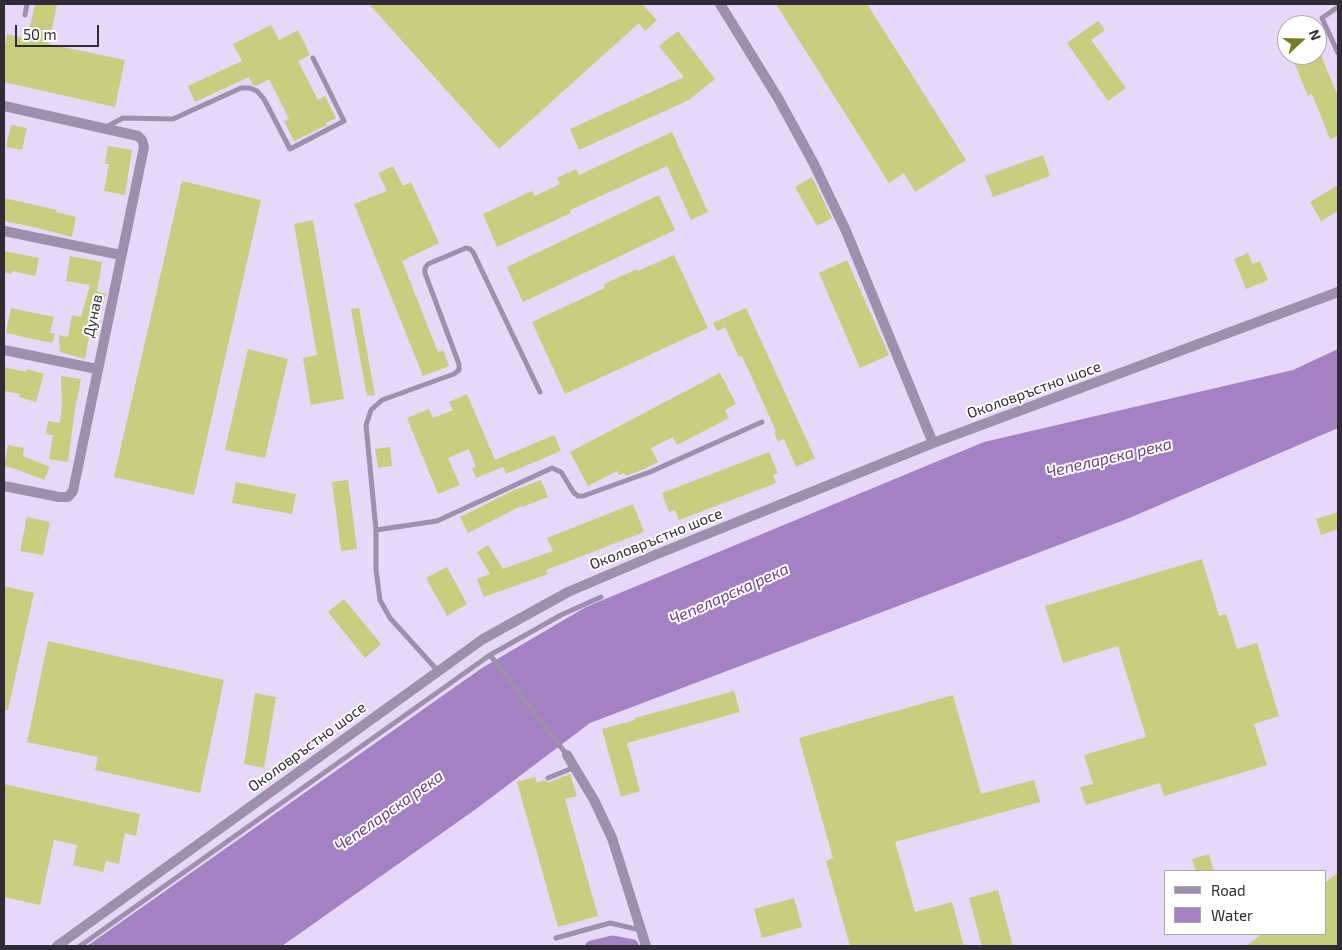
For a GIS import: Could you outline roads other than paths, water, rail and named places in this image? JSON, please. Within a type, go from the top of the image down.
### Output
[{"type":"street","points":[[720,4],[778,98],[814,164],[846,231],[933,443]]},
{"type":"street","points":[[4,106],[103,129]]},
{"type":"street","name":"Дунав","points":[[4,486],[59,497],[68,497],[73,491],[144,147],[142,140],[138,136],[103,129]]},
{"type":"street","points":[[4,231],[121,255]]},
{"type":"street","name":"Околовръстно шосе","points":[[57,946],[483,639],[568,592],[654,555],[933,443],[1338,292]]},
{"type":"street","points":[[4,350],[97,369]]},
{"type":"street","points":[[567,755],[594,800],[612,838],[646,946]]},
{"type":"lane","points":[[25,15],[27,4]]},
{"type":"lane","points":[[1338,7],[1322,18],[1338,53]]},
{"type":"lane","points":[[103,129],[123,118],[173,119],[241,88],[250,88],[258,92],[264,99],[290,148],[344,121],[313,58]]},
{"type":"lane","points":[[438,671],[390,618],[380,600],[376,570],[376,530],[366,425],[371,410],[382,400],[454,374],[459,370],[459,364],[425,273],[424,268],[428,264],[466,248],[473,252],[540,392]]},
{"type":"lane","points":[[376,530],[437,521],[552,468],[562,472],[574,493],[578,496],[583,496],[650,472],[762,422]]},
{"type":"lane","points":[[80,946],[490,655],[561,615],[601,597]]},
{"type":"lane","points":[[490,655],[567,755]]},
{"type":"lane","points":[[548,778],[575,767]]},
{"type":"lane","points":[[556,938],[610,923],[641,930]]},
{"type":"water","name":"Чепеларска река","points":[[1338,349],[1338,428],[1127,519],[590,723],[476,809],[282,946],[87,946],[482,668],[586,607],[984,442],[1293,370]]},
{"type":"waterway","points":[[591,946],[612,941],[633,945]]}]
